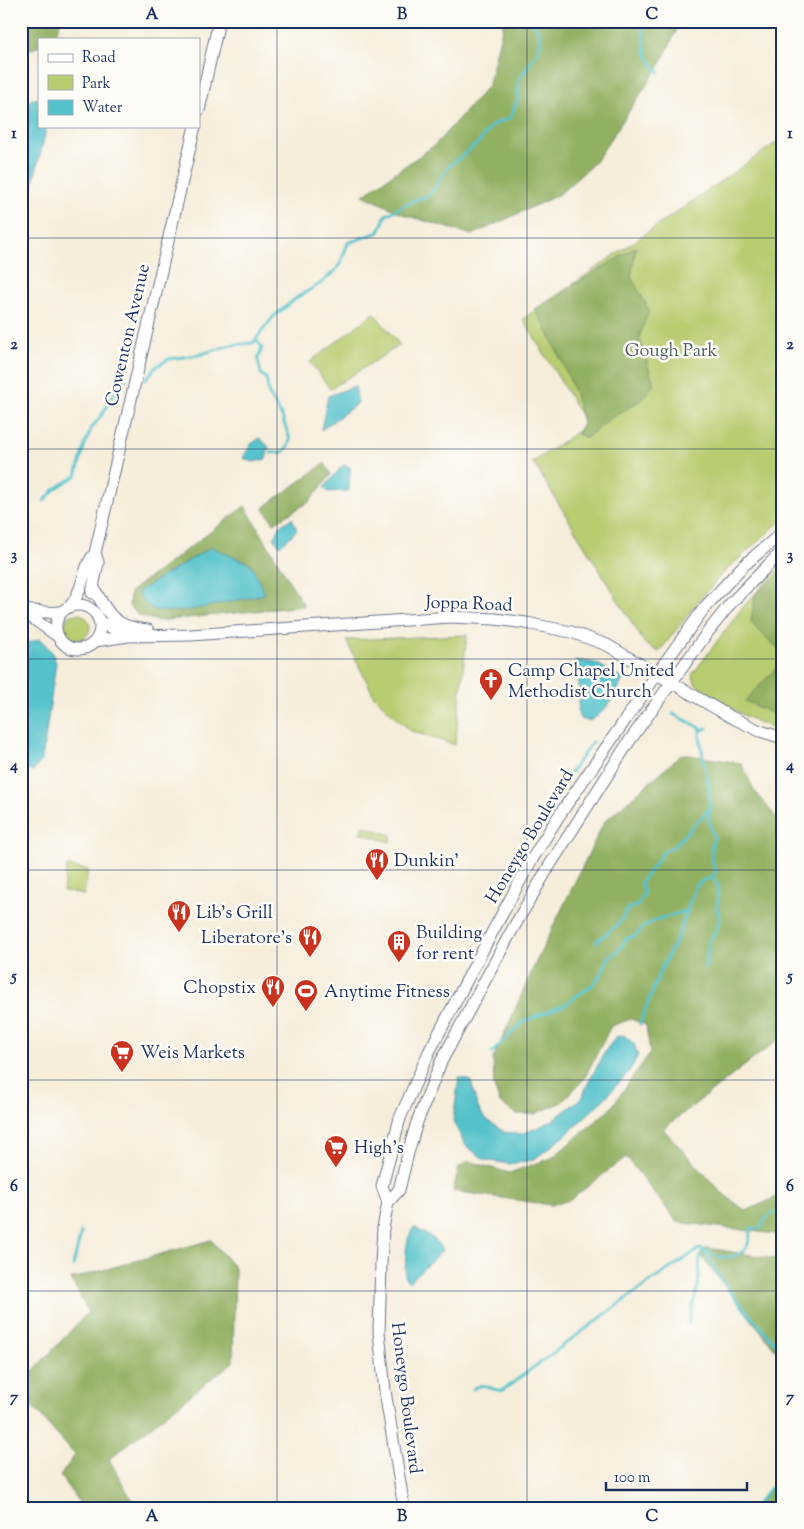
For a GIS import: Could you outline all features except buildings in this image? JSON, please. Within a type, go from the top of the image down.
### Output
[{"type":"main road","points":[[200,106],[219,21]]},
{"type":"main road","name":"Cowenton Avenue","points":[[71,605],[80,590],[89,560],[95,553],[195,128]]},
{"type":"main road","name":"Honeygo Boulevard","points":[[404,1508],[385,1390],[379,1332],[380,1264],[388,1202],[382,1186],[400,1118],[429,1052],[531,861],[558,817],[705,607],[742,567],[783,532]]},
{"type":"main road","name":"Honeygo Boulevard","points":[[388,1202],[399,1190],[417,1122],[441,1062],[548,868],[628,743],[719,617],[783,550]]},
{"type":"main road","name":"Cowenton Avenue","points":[[92,610],[93,586],[98,562],[95,553]]},
{"type":"main road","points":[[93,586],[107,612],[119,623],[140,629],[171,630],[175,636]]},
{"type":"main road","points":[[56,635],[56,622],[61,612],[71,605],[86,606],[92,610]]},
{"type":"main road","name":"Joppa Road","points":[[23,610],[31,618],[56,635],[63,644],[73,649],[85,648],[95,641],[128,636],[175,636],[419,619],[495,619],[541,625],[585,636],[618,650],[742,723],[783,738]]},
{"type":"main road","name":"Joppa Road","points":[[23,610],[47,613],[61,612]]},
{"type":"main road","name":"Joppa Road","points":[[92,610],[100,622],[118,633],[128,636]]},
{"type":"main road","points":[[95,641],[100,622]]},
{"type":"green space","points":[[21,21],[61,21],[54,38],[38,38],[38,46],[32,49],[21,45]]},
{"type":"green space","points":[[504,21],[681,21],[661,63],[596,161],[560,194],[472,235],[405,215],[363,195],[435,145],[488,86]]},
{"type":"green space","name":"Gough Park","points":[[783,138],[783,519],[723,573],[700,599],[659,652],[645,644],[533,462],[587,425],[523,319]]},
{"type":"green space","points":[[636,247],[631,277],[649,310],[639,337],[654,384],[641,400],[611,418],[586,438],[577,433],[583,423],[575,393],[557,350],[535,309]]},
{"type":"green space","points":[[374,313],[400,345],[330,389],[310,362]]},
{"type":"green space","points":[[325,463],[331,475],[309,502],[274,523],[263,508]]},
{"type":"green space","points":[[245,506],[304,606],[157,621],[138,615],[129,606],[130,592]]},
{"type":"green space","points":[[783,563],[783,731],[776,730],[745,716],[728,706],[696,685],[692,675],[742,608]]},
{"type":"green space","points":[[783,570],[783,653],[751,623],[755,595]]},
{"type":"green space","points":[[77,614],[86,618],[90,627],[86,636],[77,640],[68,636],[64,627],[68,618]]},
{"type":"green space","points":[[467,635],[455,745],[411,731],[396,718],[374,696],[346,640]]},
{"type":"green space","points":[[783,661],[783,718],[745,701]]},
{"type":"green space","points":[[682,754],[741,763],[754,790],[783,826],[783,1036],[663,1129],[721,1192],[746,1211],[783,1194],[783,1235],[677,1222],[626,1157],[570,1200],[551,1205],[453,1191],[459,1167],[469,1161],[509,1173],[552,1158],[611,1108],[650,1053],[646,1025],[631,1019],[611,1026],[584,1079],[562,1102],[535,1114],[516,1114],[500,1103],[494,1087],[493,1059],[536,962],[604,822]]},
{"type":"green space","points":[[363,826],[392,835],[390,842],[360,833]]},
{"type":"green space","points":[[67,866],[88,870],[84,895],[63,891]]},
{"type":"green space","points":[[211,1240],[235,1268],[233,1362],[109,1459],[134,1504],[127,1508],[83,1508],[60,1476],[75,1455],[21,1394],[21,1384],[88,1312],[71,1279]]},
{"type":"green space","points":[[707,1248],[783,1260],[783,1359],[700,1255]]},
{"type":"green space","points":[[783,1479],[783,1508],[751,1508]]},
{"type":"water","points":[[38,98],[38,128],[47,128],[30,196],[21,199],[21,127],[30,100]]},
{"type":"water","points":[[355,386],[358,403],[321,430],[328,396]]},
{"type":"water","points":[[260,438],[269,447],[266,459],[253,462],[243,458],[251,444]]},
{"type":"water","points":[[343,465],[350,467],[349,491],[328,492],[324,488]]},
{"type":"water","points":[[292,518],[297,530],[280,546],[274,538],[281,525]]},
{"type":"water","points":[[211,547],[251,564],[265,594],[207,607],[175,611],[153,609],[140,597],[137,592]]},
{"type":"water","points":[[40,639],[52,652],[56,663],[42,760],[33,771],[21,769],[21,645]]},
{"type":"water","points":[[575,660],[596,663],[623,679],[605,709],[589,721],[580,719],[578,712],[580,692]]},
{"type":"water","points":[[624,1035],[634,1044],[638,1055],[629,1072],[565,1136],[533,1160],[509,1164],[485,1160],[465,1145],[453,1121],[459,1077],[471,1081],[477,1106],[485,1119],[504,1132],[521,1134],[553,1120],[583,1097],[586,1087],[606,1050],[616,1037]]},
{"type":"water","points":[[414,1227],[434,1239],[443,1250],[409,1282],[405,1278],[406,1251]]},
{"type":"waterway","points":[[145,380],[157,366],[169,359],[198,355],[231,345],[253,343],[274,316],[299,296],[320,284],[335,271],[340,264],[348,243],[379,232],[386,215],[418,198],[425,198],[433,190],[447,168],[478,143],[494,124],[510,118],[518,99],[519,79],[537,53],[541,41],[537,28],[532,21]]},
{"type":"waterway","points":[[637,21],[643,29],[648,57],[659,72]]},
{"type":"waterway","points":[[256,339],[262,348],[258,359],[261,374],[266,378],[269,394],[282,417],[290,439],[288,447],[283,452],[271,453]]},
{"type":"waterway","points":[[44,501],[55,489],[76,476],[91,429],[103,413],[120,383],[123,379],[126,380]]},
{"type":"waterway","points":[[774,700],[783,695]]},
{"type":"waterway","points":[[673,714],[703,729]]},
{"type":"waterway","points":[[705,968],[709,942],[720,919],[717,909],[718,886],[713,877],[716,871],[712,854],[714,837],[709,819],[709,790],[700,738],[700,731],[707,728]]},
{"type":"waterway","points":[[541,821],[555,795],[592,742]]},
{"type":"waterway","points":[[596,942],[618,924],[629,908],[637,906],[644,893],[641,882],[663,852],[673,847],[708,810]]},
{"type":"waterway","points":[[640,1024],[660,971],[679,934],[695,887],[702,881],[713,877]]},
{"type":"waterway","points":[[492,1053],[525,1021],[566,1004],[591,986],[600,976],[609,957],[619,950],[627,938],[636,936],[640,930],[652,922],[687,911]]},
{"type":"waterway","points":[[473,1389],[486,1386],[503,1390],[634,1293],[699,1249],[721,1257],[740,1253],[747,1246],[751,1228],[760,1229],[764,1221],[772,1213],[783,1213]]},
{"type":"waterway","points":[[73,1266],[81,1233]]},
{"type":"waterway","points":[[688,1324],[698,1287],[700,1256],[704,1250]]},
{"type":"waterway","points":[[707,1253],[721,1279],[783,1352]]},
{"type":"waterway","points":[[753,1508],[783,1474]]},
{"type":"place","name":"Camp Chapel United Methodist Church","points":[[491,701]]},
{"type":"place","name":"Dunkin'","points":[[377,881]]},
{"type":"place","name":"Lib's Grill","points":[[179,933]]},
{"type":"place","name":"Liberatore's","points":[[310,958]]},
{"type":"place","name":"Building for rent","points":[[399,963]]},
{"type":"place","name":"Chopstix","points":[[273,1008]]},
{"type":"place","name":"Anytime Fitness","points":[[306,1012]]},
{"type":"place","name":"Weis Markets","points":[[122,1073]]},
{"type":"place","name":"High's","points":[[336,1168]]}]
